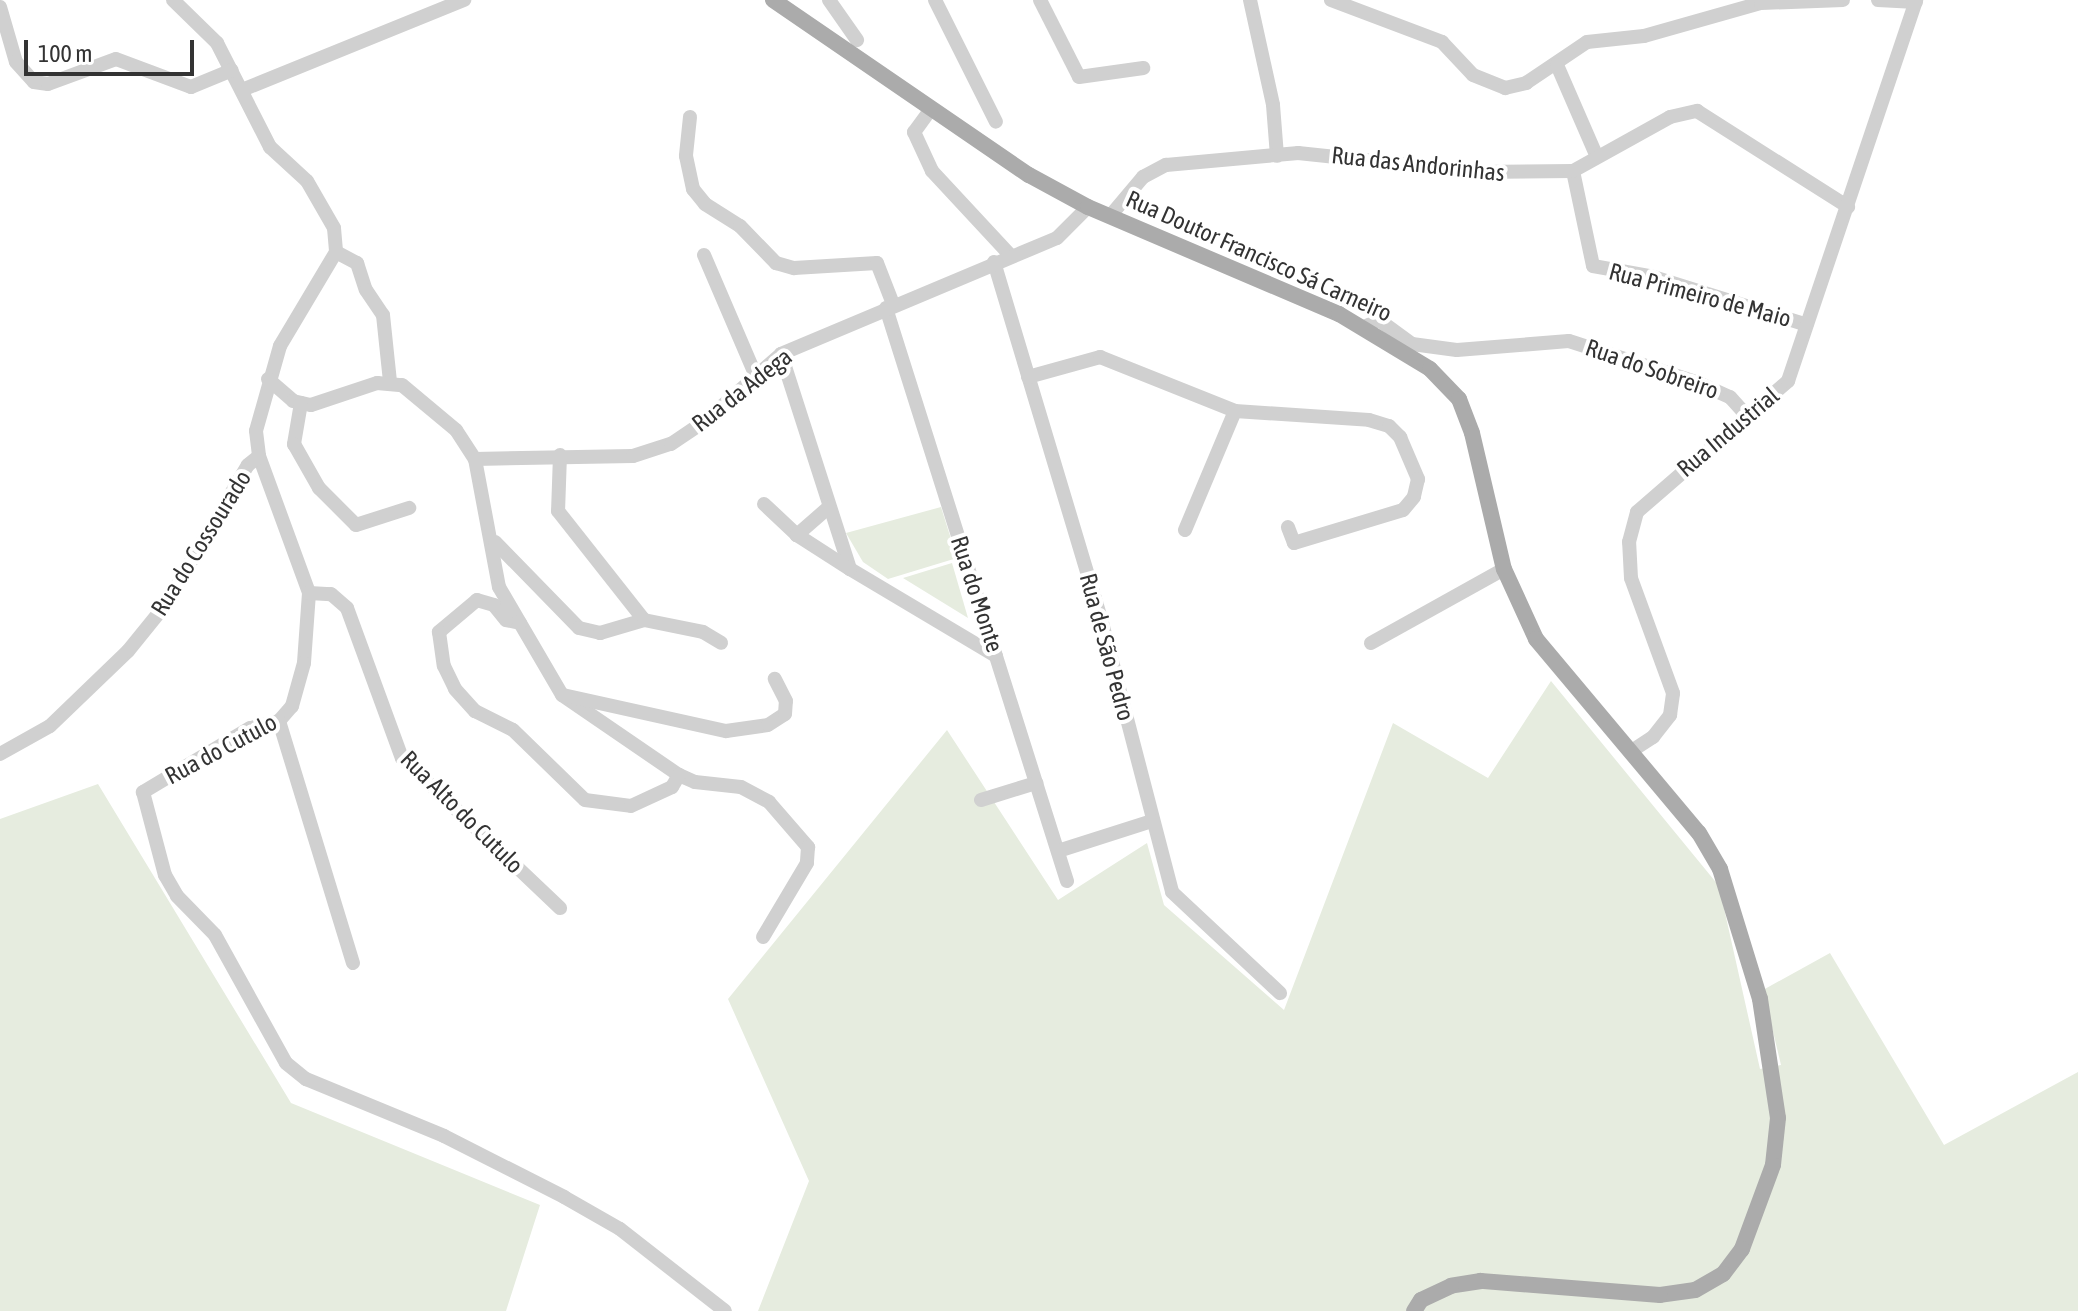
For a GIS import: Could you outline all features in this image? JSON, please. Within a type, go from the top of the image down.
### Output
[{"type":"main road","name":"Rua Doutor Francisco Sá Carneiro","points":[[773,0],[931,109],[1088,207],[1364,327],[1430,369],[1459,399],[1472,433],[1504,569],[1536,639],[1633,750],[1699,833],[1720,869],[1760,999],[1778,1118],[1773,1165],[1742,1249],[1723,1274],[1695,1290],[1660,1295],[1481,1281],[1451,1286],[1421,1300],[1414,1311]]},
{"type":"street","points":[[173,0],[217,43],[270,147],[307,181],[334,228],[336,252],[357,263],[366,290],[383,315],[390,382]]},
{"type":"street","points":[[242,90],[464,0]]},
{"type":"street","points":[[829,0],[857,40]]},
{"type":"street","points":[[935,0],[996,122]]},
{"type":"street","points":[[1040,0],[1079,77],[1143,68]]},
{"type":"street","points":[[1250,0],[1273,105],[1277,156]]},
{"type":"street","points":[[1331,0],[1442,42],[1473,75],[1505,88],[1557,65],[1587,42],[1656,34],[1726,10],[1843,0]]},
{"type":"street","points":[[1878,0],[1916,1]]},
{"type":"street","name":"Rua Industrial","points":[[1633,750],[1653,737],[1670,715],[1673,693],[1629,569],[1629,542],[1637,512],[1788,381],[1916,1]]},
{"type":"street","points":[[0,7],[16,62],[34,82],[48,84],[116,59],[191,87],[232,70]]},
{"type":"street","points":[[1557,65],[1597,157]]},
{"type":"street","points":[[931,109],[914,132],[932,171],[1011,256]]},
{"type":"street","name":"Rua das Andorinhas","points":[[1111,215],[1143,177],[1166,165],[1277,156],[1360,156],[1478,172],[1573,171],[1670,117],[1697,111],[1848,207]]},
{"type":"street","name":"Rua do Monte","points":[[690,117],[686,156],[693,189],[705,204],[740,226],[776,263],[794,268],[877,263],[1067,881]]},
{"type":"street","name":"Rua Primeiro de Maio","points":[[1573,171],[1593,266],[1650,276],[1807,325]]},
{"type":"street","name":"Rua da Adega","points":[[475,459],[633,456],[671,444],[704,422],[781,354],[889,306],[1057,238],[1088,207]]},
{"type":"street","name":"Rua do Cutulo","points":[[336,252],[280,346],[268,379],[256,431],[259,456],[309,593],[304,663],[292,706],[279,721],[223,742],[143,792],[156,850],[177,896],[215,935],[275,1046],[306,1079],[444,1136],[564,1197],[620,1229],[725,1311]]},
{"type":"street","points":[[704,255],[755,374]]},
{"type":"street","name":"Rua de São Pedro","points":[[994,262],[1100,615],[1172,892],[1280,993]]},
{"type":"street","name":"Rua do Sobreiro","points":[[1364,327],[1379,320],[1412,344],[1457,350],[1569,341],[1696,382],[1730,397],[1748,417]]},
{"type":"street","points":[[781,354],[850,569]]},
{"type":"street","points":[[1028,377],[1100,357],[1235,411],[1369,420],[1389,426],[1400,437],[1418,479],[1414,497],[1403,510],[1294,543],[1288,527]]},
{"type":"street","points":[[268,379],[301,403],[311,405],[390,382],[432,407],[475,459],[495,542],[499,587],[562,695],[679,775],[695,782],[741,787],[769,802],[808,847],[807,863],[763,937]]},
{"type":"street","points":[[301,403],[294,444],[319,488],[356,525],[409,508]]},
{"type":"street","points":[[1185,530],[1235,411]]},
{"type":"street","points":[[560,455],[558,511],[644,620]]},
{"type":"street","name":"Rua do Cossourado","points":[[0,754],[50,726],[128,651],[184,578],[248,465],[259,456]]},
{"type":"street","points":[[764,504],[797,535],[996,656]]},
{"type":"street","points":[[797,535],[829,507]]},
{"type":"street","points":[[495,542],[579,628],[600,633],[644,620],[703,632],[721,643]]},
{"type":"street","points":[[1371,643],[1504,569]]},
{"type":"street","name":"Rua Alto do Cutulo","points":[[309,593],[331,594],[347,608],[402,758],[560,908]]},
{"type":"street","points":[[520,623],[506,620],[494,605],[477,600],[439,632],[444,666],[455,689],[475,711],[513,730],[585,800],[631,806],[672,787],[679,775]]},
{"type":"street","points":[[562,695],[589,696],[656,719],[726,731],[768,725],[785,714],[786,701],[775,679]]},
{"type":"street","points":[[279,721],[353,963]]},
{"type":"street","points":[[981,800],[1036,783]]},
{"type":"street","points":[[1058,851],[1152,821]]},
{"type":"shaded area","points":[[941,507],[957,558],[888,579],[863,562],[846,533]]},
{"type":"shaded area","points":[[952,563],[968,618],[903,578]]},
{"type":"shaded area","points":[[1551,681],[1719,886],[1760,1069],[1781,1065],[1763,990],[1830,953],[1944,1145],[2078,1072],[2078,1311],[758,1311],[809,1181],[728,999],[947,730],[1058,900],[1147,843],[1164,905],[1284,1010],[1393,723],[1488,778]]},
{"type":"shaded area","points":[[98,784],[291,1103],[540,1205],[506,1311],[0,1311],[0,819]]}]
